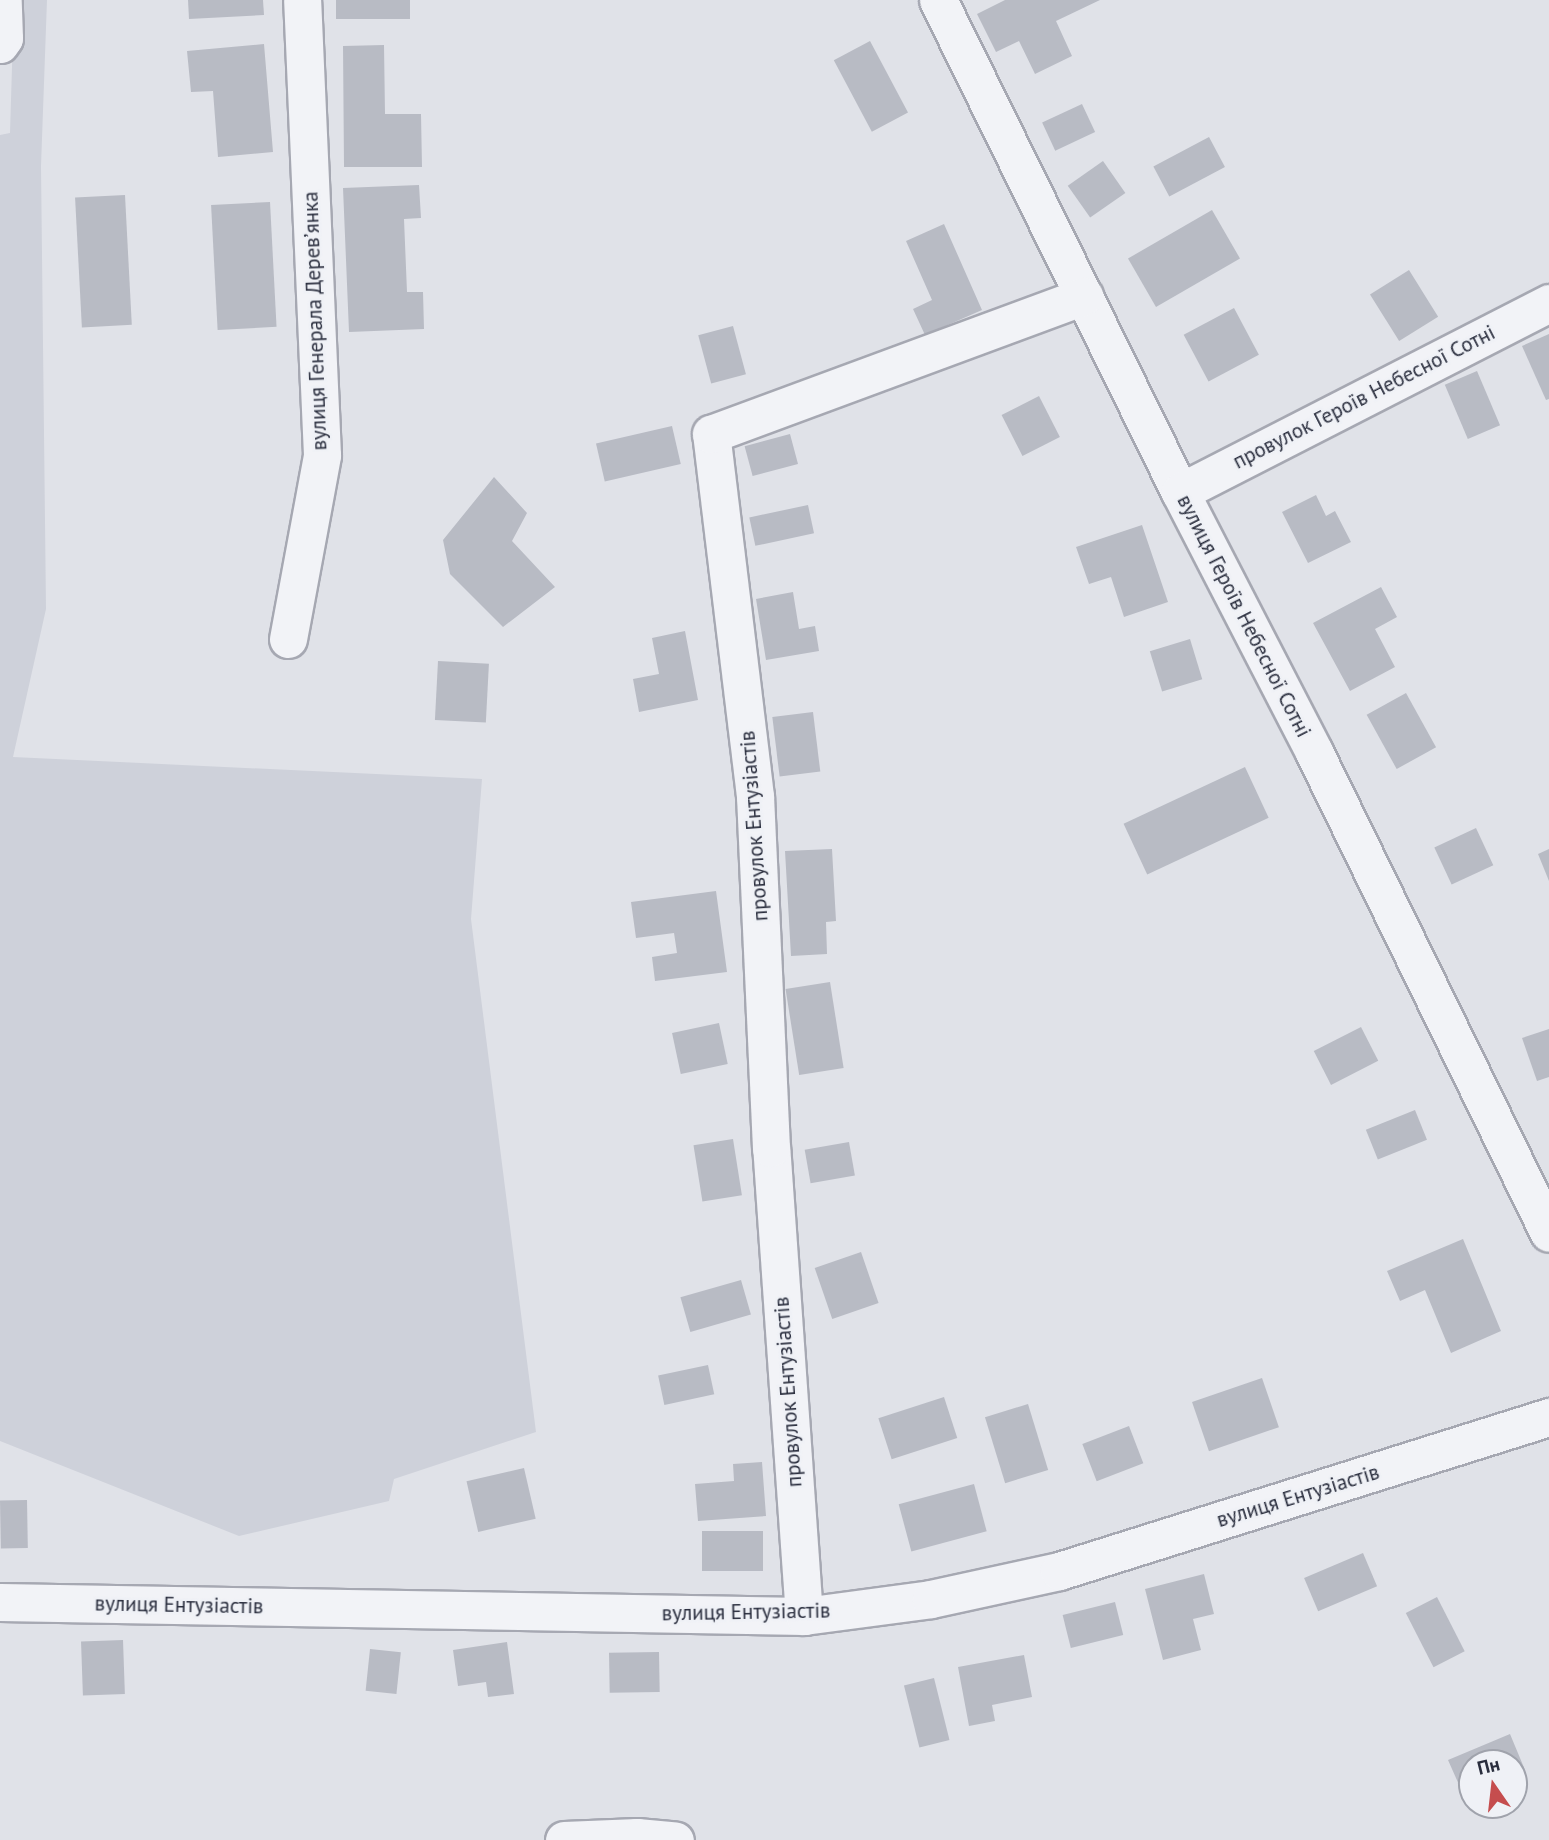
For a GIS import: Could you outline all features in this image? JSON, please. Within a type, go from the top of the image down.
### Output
[{"type":"street","points":[[0,44],[4,38],[3,0]]},
{"type":"street","name":"вулиця Генерала Деревʼянка","points":[[288,639],[322,456],[302,0]]},
{"type":"street","name":"вулиця Героїв Небесної Сотні","points":[[938,0],[1180,492],[1314,752],[1549,1233]]},
{"type":"street","name":"провулок Ентузіастів","points":[[804,1616],[771,1148],[755,796],[711,434],[1084,296]]},
{"type":"street","name":"провулок Героїв Небесної Сотні","points":[[1180,492],[1549,303]]},
{"type":"street","name":"вулиця Ентузіастів","points":[[0,1602],[804,1616],[931,1599],[1059,1571],[1549,1417]]},
{"type":"street","points":[[564,1840],[637,1837],[675,1840]]},
{"type":"shaded area","points":[[14,0],[47,0],[41,166],[46,609],[13,757],[482,779],[471,919],[536,1432],[394,1479],[389,1501],[239,1536],[0,1441],[0,135],[10,133]]},
{"type":"building","points":[[188,0],[263,0],[264,15],[189,19]]},
{"type":"building","points":[[336,0],[410,0],[410,19],[336,19]]},
{"type":"building","points":[[1005,0],[1100,0],[1056,21],[1072,56],[1035,74],[1019,41],[996,52],[977,14]]},
{"type":"building","points":[[870,41],[908,113],[872,132],[834,60]]},
{"type":"building","points":[[264,44],[273,152],[218,157],[213,91],[191,92],[187,51]]},
{"type":"building","points":[[384,45],[385,114],[421,114],[422,167],[344,167],[343,46]]},
{"type":"building","points":[[1082,104],[1095,132],[1055,151],[1042,123]]},
{"type":"building","points":[[1209,137],[1225,167],[1169,197],[1153,167]]},
{"type":"building","points":[[1103,161],[1125,193],[1090,218],[1068,186]]},
{"type":"building","points":[[419,185],[421,218],[404,219],[407,292],[423,292],[424,329],[349,332],[343,188]]},
{"type":"building","points":[[125,195],[132,325],[82,327],[75,198]]},
{"type":"building","points":[[270,202],[277,327],[218,330],[211,205]]},
{"type":"building","points":[[1212,210],[1240,258],[1156,307],[1128,258]]},
{"type":"building","points":[[944,224],[982,310],[925,335],[913,309],[932,300],[906,241]]},
{"type":"building","points":[[1409,270],[1438,317],[1399,341],[1370,294]]},
{"type":"building","points":[[1234,308],[1259,355],[1209,382],[1184,335]]},
{"type":"building","points":[[733,326],[746,374],[711,384],[698,335]]},
{"type":"building","points":[[1549,334],[1549,399],[1546,400],[1522,346]]},
{"type":"building","points":[[1477,371],[1500,425],[1468,439],[1445,385]]},
{"type":"building","points":[[1039,396],[1060,437],[1022,456],[1002,415]]},
{"type":"building","points":[[672,426],[681,464],[605,482],[596,444]]},
{"type":"building","points":[[790,434],[798,464],[753,476],[745,446]]},
{"type":"building","points":[[494,477],[527,513],[512,541],[555,587],[503,627],[450,574],[443,540]]},
{"type":"building","points":[[1316,495],[1326,516],[1335,511],[1351,542],[1308,563],[1282,512]]},
{"type":"building","points":[[808,505],[814,533],[755,546],[749,517]]},
{"type":"building","points":[[1142,525],[1168,602],[1124,617],[1111,577],[1089,584],[1076,547]]},
{"type":"building","points":[[1381,587],[1397,617],[1375,629],[1395,667],[1350,691],[1313,623]]},
{"type":"building","points":[[793,592],[799,629],[815,626],[819,651],[766,660],[756,599]]},
{"type":"building","points":[[685,631],[698,700],[639,712],[633,679],[659,674],[652,638]]},
{"type":"building","points":[[1190,639],[1202,679],[1162,691],[1150,651]]},
{"type":"building","points":[[438,661],[489,664],[486,723],[435,720]]},
{"type":"building","points":[[1406,693],[1436,747],[1397,769],[1367,715]]},
{"type":"building","points":[[813,712],[820,772],[780,777],[772,717]]},
{"type":"building","points":[[1245,767],[1269,818],[1147,874],[1124,824]]},
{"type":"building","points":[[1476,828],[1493,865],[1452,885],[1434,847]]},
{"type":"building","points":[[832,849],[836,921],[826,922],[827,954],[791,956],[785,851]]},
{"type":"building","points":[[1549,849],[1549,881],[1538,854]]},
{"type":"building","points":[[716,891],[727,972],[655,981],[652,957],[677,953],[674,933],[636,938],[631,902]]},
{"type":"building","points":[[830,982],[844,1068],[799,1075],[786,989]]},
{"type":"building","points":[[719,1023],[728,1064],[681,1074],[672,1033]]},
{"type":"building","points":[[1361,1027],[1378,1061],[1331,1085],[1314,1051]]},
{"type":"building","points":[[1549,1029],[1549,1077],[1537,1081],[1522,1038]]},
{"type":"building","points":[[1415,1110],[1427,1140],[1378,1160],[1366,1130]]},
{"type":"building","points":[[733,1139],[742,1195],[702,1202],[693,1145]]},
{"type":"building","points":[[849,1142],[855,1175],[811,1183],[805,1150]]},
{"type":"building","points":[[1463,1239],[1501,1331],[1451,1353],[1425,1290],[1400,1301],[1387,1271]]},
{"type":"building","points":[[861,1252],[879,1303],[832,1319],[815,1268]]},
{"type":"building","points":[[741,1280],[751,1315],[690,1332],[680,1297]]},
{"type":"building","points":[[708,1365],[714,1394],[664,1405],[658,1376]]},
{"type":"building","points":[[1262,1378],[1279,1427],[1209,1451],[1192,1402]]},
{"type":"building","points":[[944,1397],[957,1438],[892,1459],[878,1418]]},
{"type":"building","points":[[1028,1404],[1048,1470],[1005,1483],[985,1417]]},
{"type":"building","points":[[1129,1426],[1143,1463],[1097,1481],[1082,1444]]},
{"type":"building","points":[[762,1462],[766,1516],[698,1521],[695,1484],[734,1481],[733,1464]]},
{"type":"building","points":[[524,1468],[536,1519],[478,1532],[467,1481]]},
{"type":"building","points":[[974,1484],[987,1531],[911,1552],[899,1504]]},
{"type":"building","points":[[0,1500],[27,1500],[28,1548],[1,1548]]},
{"type":"building","points":[[702,1531],[763,1531],[763,1571],[702,1571]]},
{"type":"building","points":[[1363,1553],[1377,1586],[1318,1611],[1304,1578]]},
{"type":"building","points":[[1204,1574],[1214,1614],[1193,1619],[1201,1650],[1163,1660],[1145,1589]]},
{"type":"building","points":[[1437,1597],[1465,1651],[1434,1667],[1406,1613]]},
{"type":"building","points":[[1115,1602],[1123,1635],[1071,1648],[1063,1615]]},
{"type":"building","points":[[123,1640],[125,1694],[83,1695],[81,1641]]},
{"type":"building","points":[[507,1642],[514,1694],[488,1697],[486,1682],[458,1686],[453,1650]]},
{"type":"building","points":[[370,1649],[401,1652],[396,1694],[366,1691]]},
{"type":"building","points":[[659,1652],[660,1692],[610,1693],[609,1653]]},
{"type":"building","points":[[1024,1655],[1032,1697],[992,1705],[995,1721],[969,1726],[958,1667]]},
{"type":"building","points":[[934,1678],[949,1740],[919,1748],[904,1685]]},
{"type":"building","points":[[1510,1734],[1516,1749],[1474,1749]]},
{"type":"building","points":[[1458,1756],[1458,1782],[1448,1760]]}]
